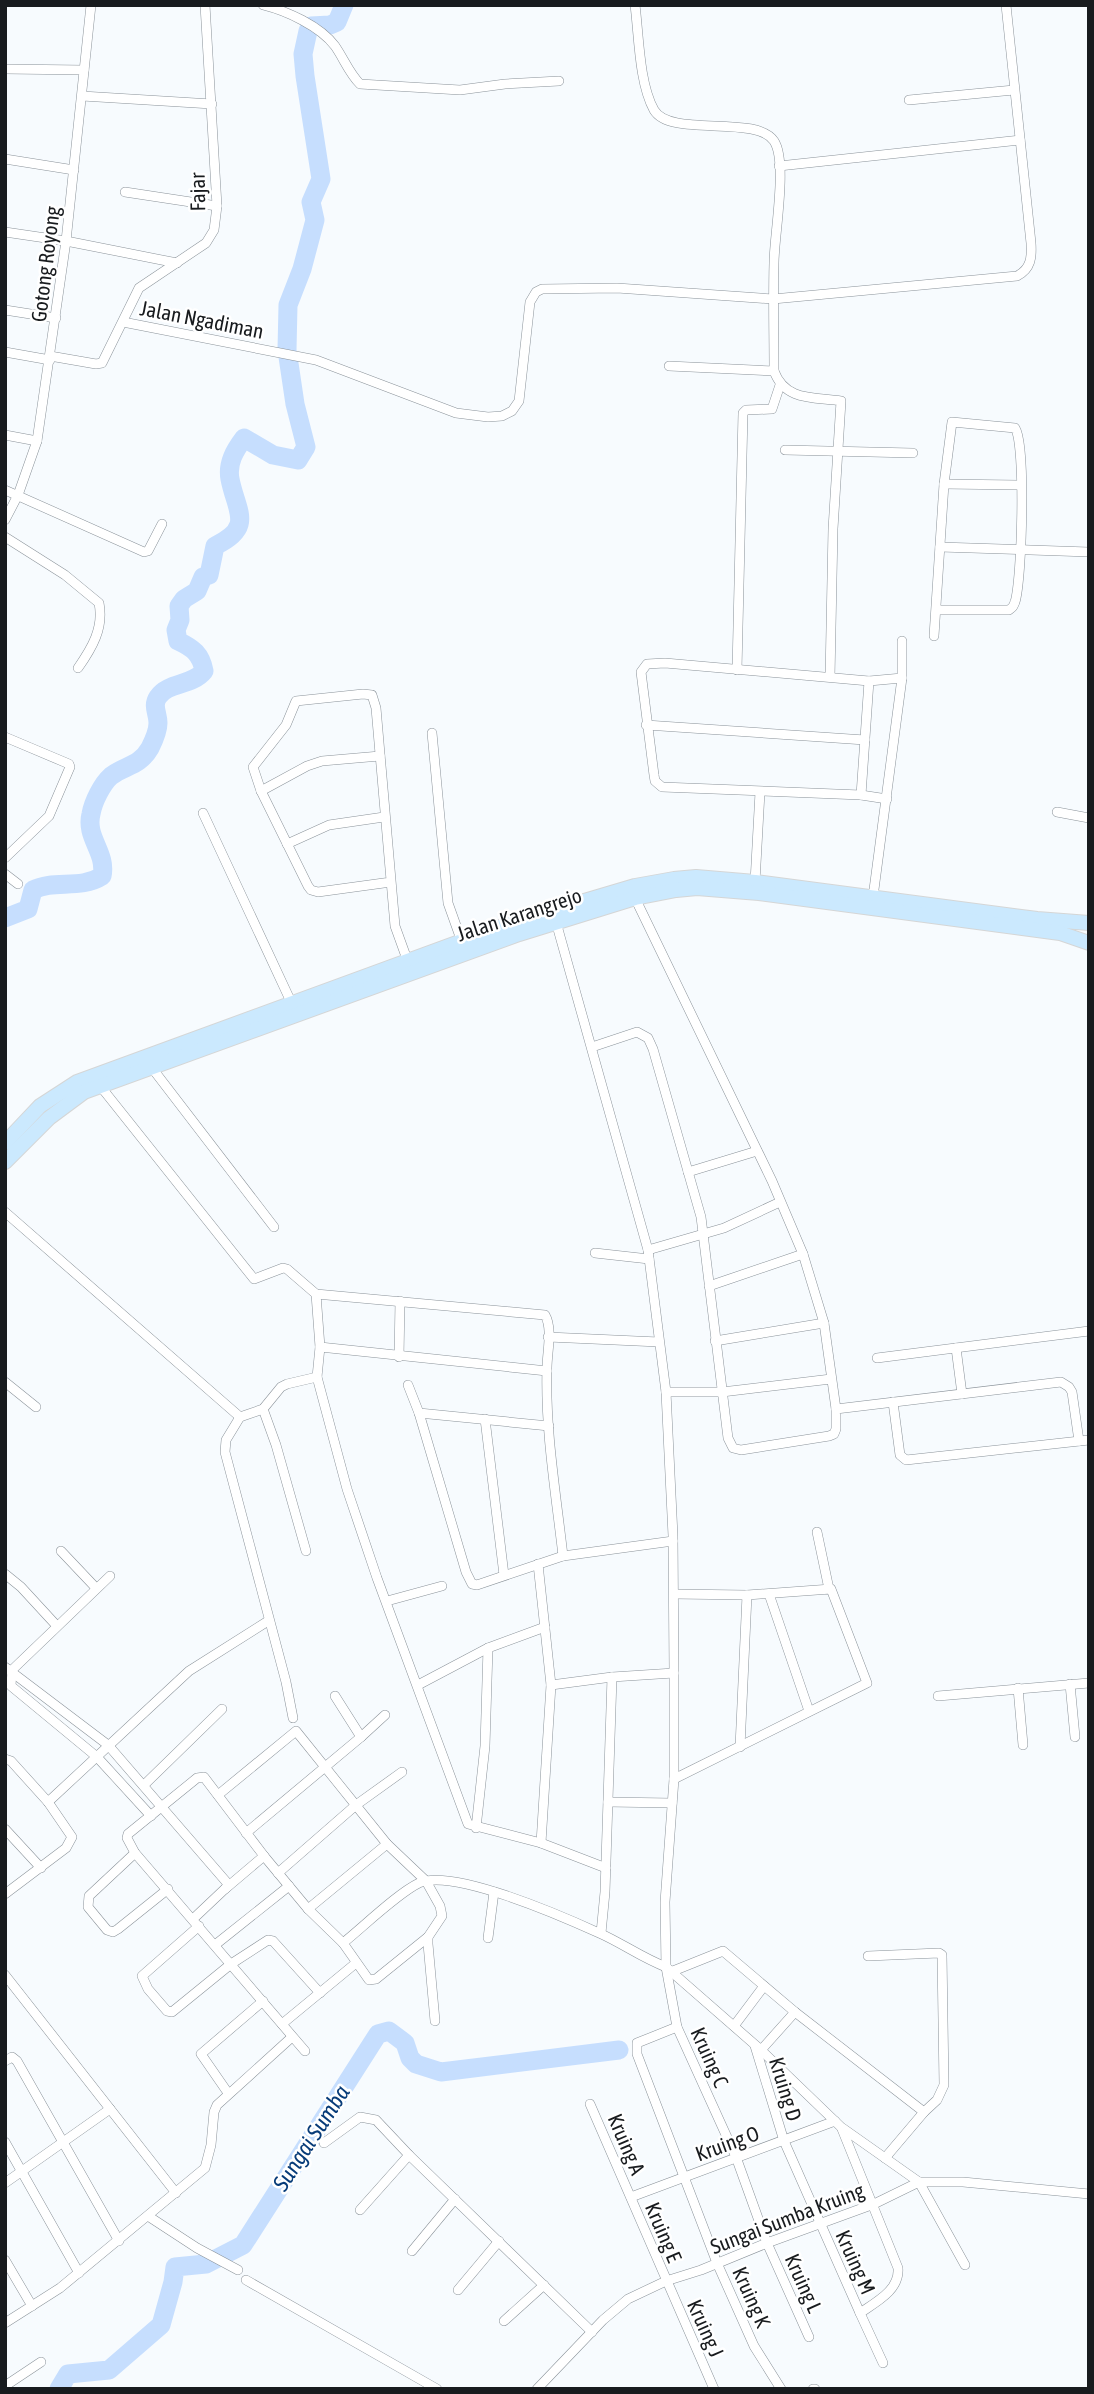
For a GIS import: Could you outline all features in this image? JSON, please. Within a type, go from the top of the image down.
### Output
[{"type":"main road","name":"Jalan Karangrejo","points":[[5,1143],[40,1106],[77,1082],[218,1037],[465,947],[517,922],[635,886],[687,877],[755,882],[1037,919],[1089,923]]},
{"type":"main road","name":"Jalan Karangrejo","points":[[5,1162],[49,1118],[84,1092],[152,1068],[292,1004],[408,962],[635,898],[696,888],[759,893],[1060,933],[1089,943]]},
{"type":"street","name":"Gotong Royong","points":[[5,520],[18,495],[37,441],[66,241],[91,5]]},
{"type":"street","name":"Fajar","points":[[50,358],[102,363],[139,288],[211,237],[217,206],[205,5]]},
{"type":"street","points":[[262,5],[309,24],[327,37],[353,77],[360,83],[460,90],[559,81]]},
{"type":"street","points":[[635,5],[643,72],[651,103],[659,117],[675,122],[753,130],[763,133],[774,142],[778,150],[773,299],[774,371],[780,385],[796,394],[841,401],[833,528],[830,677]]},
{"type":"street","points":[[773,299],[1009,277],[1024,272],[1030,262],[1031,243],[1006,5]]},
{"type":"street","points":[[5,69],[84,70]]},
{"type":"street","points":[[909,100],[1014,90]]},
{"type":"street","points":[[82,96],[212,104]]},
{"type":"street","points":[[779,166],[1020,140]]},
{"type":"street","points":[[5,159],[74,170]]},
{"type":"street","points":[[125,192],[217,206]]},
{"type":"street","points":[[5,232],[177,263]]},
{"type":"street","name":"Jalan Ngadiman","points":[[123,322],[296,355],[333,366],[456,413],[494,417],[512,411],[519,401],[530,302],[536,292],[542,289],[617,288],[773,299]]},
{"type":"street","points":[[5,310],[56,318]]},
{"type":"street","points":[[5,352],[50,358]]},
{"type":"street","points":[[669,366],[774,371]]},
{"type":"street","points":[[737,670],[743,413],[746,410],[772,408],[780,385]]},
{"type":"street","points":[[934,636],[944,484],[952,422],[1015,428],[1019,436],[1020,550],[1017,592],[1012,608],[998,611],[937,610]]},
{"type":"street","points":[[5,435],[37,441]]},
{"type":"street","points":[[785,450],[913,453]]},
{"type":"street","points":[[944,484],[1021,485]]},
{"type":"street","points":[[5,490],[144,552],[148,551],[162,524]]},
{"type":"street","points":[[5,537],[65,575],[99,603],[100,622],[96,638],[78,668]]},
{"type":"street","points":[[940,547],[1089,552]]},
{"type":"street","points":[[873,897],[902,678],[902,641]]},
{"type":"street","points":[[887,799],[861,795],[662,787],[655,780],[641,679],[645,665],[665,663],[869,681],[902,678]]},
{"type":"street","points":[[861,795],[869,681]]},
{"type":"street","points":[[391,881],[314,892],[308,886],[254,775],[254,763],[286,725],[293,703],[299,700],[372,695],[376,708],[395,926],[408,962]]},
{"type":"street","points":[[646,725],[865,740]]},
{"type":"street","points":[[432,733],[448,904],[465,947]]},
{"type":"street","points":[[5,737],[69,764],[49,816],[5,858]]},
{"type":"street","points":[[261,791],[307,766],[322,761],[380,756]]},
{"type":"street","points":[[755,882],[760,792]]},
{"type":"street","points":[[1057,812],[1089,818]]},
{"type":"street","points":[[203,813],[292,1004]]},
{"type":"street","points":[[287,844],[329,825],[384,817]]},
{"type":"street","points":[[5,874],[18,884]]},
{"type":"street","points":[[592,1047],[637,1032],[648,1038],[688,1172],[703,1234],[728,1438],[733,1448],[741,1450],[834,1434],[836,1409],[824,1323],[803,1254],[757,1151],[635,898]]},
{"type":"street","name":"Kruing C","points":[[556,922],[649,1254],[666,1392],[673,1541],[674,1779],[664,1902],[677,2027],[736,2157],[767,2243]]},
{"type":"street","points":[[152,1068],[274,1227]]},
{"type":"street","points":[[101,1087],[254,1279],[276,1270],[287,1269],[316,1294],[537,1312],[547,1318],[549,1426],[563,1556]]},
{"type":"street","points":[[688,1172],[757,1151]]},
{"type":"street","points":[[595,1253],[649,1254],[723,1228],[780,1202]]},
{"type":"street","points":[[5,1212],[240,1418]]},
{"type":"street","points":[[709,1286],[803,1254]]},
{"type":"street","points":[[316,1294],[320,1347],[317,1377],[347,1489],[468,1824],[541,1843],[606,1868]]},
{"type":"street","points":[[400,1301],[400,1357]]},
{"type":"street","points":[[715,1341],[824,1323]]},
{"type":"street","points":[[877,1358],[1089,1331]]},
{"type":"street","points":[[548,1337],[659,1342]]},
{"type":"street","points":[[320,1347],[547,1371]]},
{"type":"street","points":[[956,1348],[962,1394]]},
{"type":"street","points":[[293,1718],[224,1445],[240,1418],[263,1409],[281,1387],[317,1377]]},
{"type":"street","points":[[666,1392],[722,1392],[831,1379]]},
{"type":"street","points":[[5,1382],[36,1407]]},
{"type":"street","points":[[836,1409],[893,1402],[962,1394],[1065,1384],[1072,1392],[1084,1441],[906,1460],[900,1455],[893,1402]]},
{"type":"street","points":[[408,1385],[472,1584],[477,1585],[563,1556],[673,1541]]},
{"type":"street","points":[[263,1409],[306,1551]]},
{"type":"street","points":[[419,1413],[549,1426]]},
{"type":"street","points":[[485,1419],[505,1574]]},
{"type":"street","points":[[817,1532],[829,1589]]},
{"type":"street","points":[[61,1551],[96,1588]]},
{"type":"street","points":[[538,1564],[551,1685],[541,1843]]},
{"type":"street","points":[[5,1574],[57,1625]]},
{"type":"street","points":[[8,1668],[110,1576]]},
{"type":"street","points":[[387,1601],[442,1586]]},
{"type":"street","points":[[674,1594],[747,1595],[829,1589],[834,1592],[867,1683],[674,1779]]},
{"type":"street","points":[[769,1594],[809,1711]]},
{"type":"street","points":[[740,1747],[747,1595]]},
{"type":"street","points":[[48,1802],[189,1671],[268,1621]]},
{"type":"street","points":[[418,1685],[488,1648],[545,1627]]},
{"type":"street","points":[[477,1828],[485,1746],[488,1648]]},
{"type":"street","points":[[8,1668],[108,1745],[229,1885],[196,1923],[142,1976],[158,2002],[172,2012],[263,1941],[273,1941],[320,1993]]},
{"type":"street","points":[[8,1668],[13,1689],[97,1756],[151,1816]]},
{"type":"street","points":[[551,1685],[674,1673]]},
{"type":"street","points":[[601,1933],[606,1868],[612,1677]]},
{"type":"street","points":[[939,1696],[1089,1683]]},
{"type":"street","points":[[1070,1684],[1075,1737]]},
{"type":"street","points":[[1018,1688],[1023,1745]]},
{"type":"street","points":[[335,1696],[361,1737]]},
{"type":"street","points":[[144,1785],[222,1709]]},
{"type":"street","points":[[246,1833],[385,1715]]},
{"type":"street","points":[[218,1795],[296,1731],[387,1844],[426,1881],[442,1912],[428,1937],[372,1981],[367,1978],[343,1943],[308,1909],[246,1833],[218,1795],[208,1781],[201,1776],[128,1833],[127,1838],[135,1853],[305,2051]]},
{"type":"street","points":[[5,1759],[11,1761],[48,1802],[72,1837],[66,1848],[5,1894]]},
{"type":"street","points":[[278,1873],[356,1805],[402,1772]]},
{"type":"street","points":[[608,1802],[672,1803]]},
{"type":"street","points":[[5,1829],[41,1867]]},
{"type":"street","points":[[308,1909],[387,1844]]},
{"type":"street","points":[[135,1853],[89,1896],[88,1907],[107,1930],[113,1932],[118,1929],[168,1889]]},
{"type":"street","points":[[223,1891],[264,1856]]},
{"type":"street","points":[[343,1943],[406,1892],[426,1881],[442,1880],[465,1883],[525,1902],[601,1933],[650,1961],[670,1969],[838,2124],[919,2182],[965,2265]]},
{"type":"street","points":[[215,1945],[289,1886]]},
{"type":"street","points":[[488,1938],[494,1892]]},
{"type":"street","points":[[428,1937],[435,2021]]},
{"type":"street","points":[[670,1969],[723,1951],[795,2012],[924,2112]]},
{"type":"street","points":[[868,1956],[939,1952],[942,1955],[944,2085],[937,2100],[885,2158]]},
{"type":"street","points":[[282,2024],[356,1963]]},
{"type":"street","points":[[5,1975],[176,2193]]},
{"type":"street","points":[[734,2026],[764,1986]]},
{"type":"street","points":[[228,2093],[201,2054],[262,2001]]},
{"type":"street","points":[[758,2048],[795,2012]]},
{"type":"street","name":"Kruing K","points":[[677,2027],[637,2043],[637,2054],[717,2263],[754,2346],[781,2389]]},
{"type":"street","points":[[5,2323],[79,2273],[205,2168],[211,2145],[214,2112],[228,2093],[292,2037]]},
{"type":"street","name":"Kruing D","points":[[758,2048],[784,2141],[821,2225]]},
{"type":"street","points":[[5,2061],[12,2057],[16,2061],[118,2241]]},
{"type":"street","name":"Kruing A","points":[[590,2104],[631,2197]]},
{"type":"street","points":[[5,2183],[62,2140],[110,2109]]},
{"type":"street","points":[[324,2143],[360,2117],[367,2116],[376,2120],[592,2332]]},
{"type":"street","points":[[838,2124],[874,2204],[899,2275],[886,2294],[860,2313]]},
{"type":"street","name":"Kruing O","points":[[631,2197],[736,2157],[838,2124]]},
{"type":"street","points":[[5,2141],[79,2273]]},
{"type":"street","points":[[359,2210],[409,2155]]},
{"type":"street","name":"Sungai Sumba Kruing","points":[[537,2389],[608,2314],[628,2299],[666,2281],[874,2204],[919,2182],[963,2182],[1089,2194]]},
{"type":"street","name":"Kruing E","points":[[631,2197],[666,2281]]},
{"type":"street","points":[[412,2251],[455,2199]]},
{"type":"street","points":[[148,2216],[197,2248],[238,2270]]},
{"type":"street","name":"Kruing M","points":[[821,2225],[883,2363]]},
{"type":"street","points":[[458,2290],[499,2241]]},
{"type":"street","name":"Kruing L","points":[[767,2243],[809,2337]]},
{"type":"street","points":[[5,2260],[32,2306]]},
{"type":"street","points":[[246,2280],[437,2389]]},
{"type":"street","name":"Kruing J","points":[[666,2281],[714,2389]]},
{"type":"street","points":[[503,2321],[544,2285]]},
{"type":"street","points":[[5,2386],[41,2362]]},
{"type":"waterway","points":[[5,918],[28,909],[33,890],[50,885],[85,883],[102,876],[102,860],[90,823],[98,794],[111,776],[137,762],[150,748],[158,726],[156,700],[162,692],[193,679],[204,671],[196,652],[178,641],[176,630],[180,620],[179,606],[184,599],[197,591],[203,577],[209,575],[215,546],[227,539],[239,525],[240,517],[229,473],[235,452],[244,438],[273,455],[298,460],[306,447],[295,404],[287,350],[288,305],[302,269],[315,220],[311,202],[321,179],[303,54],[311,26],[337,22],[344,5]]},
{"type":"waterway","name":"Sungai Sumba","points":[[59,2389],[68,2374],[109,2370],[161,2325],[175,2267],[206,2264],[243,2245],[378,2034],[389,2031],[405,2043],[410,2058],[416,2064],[441,2072],[619,2050]]}]
